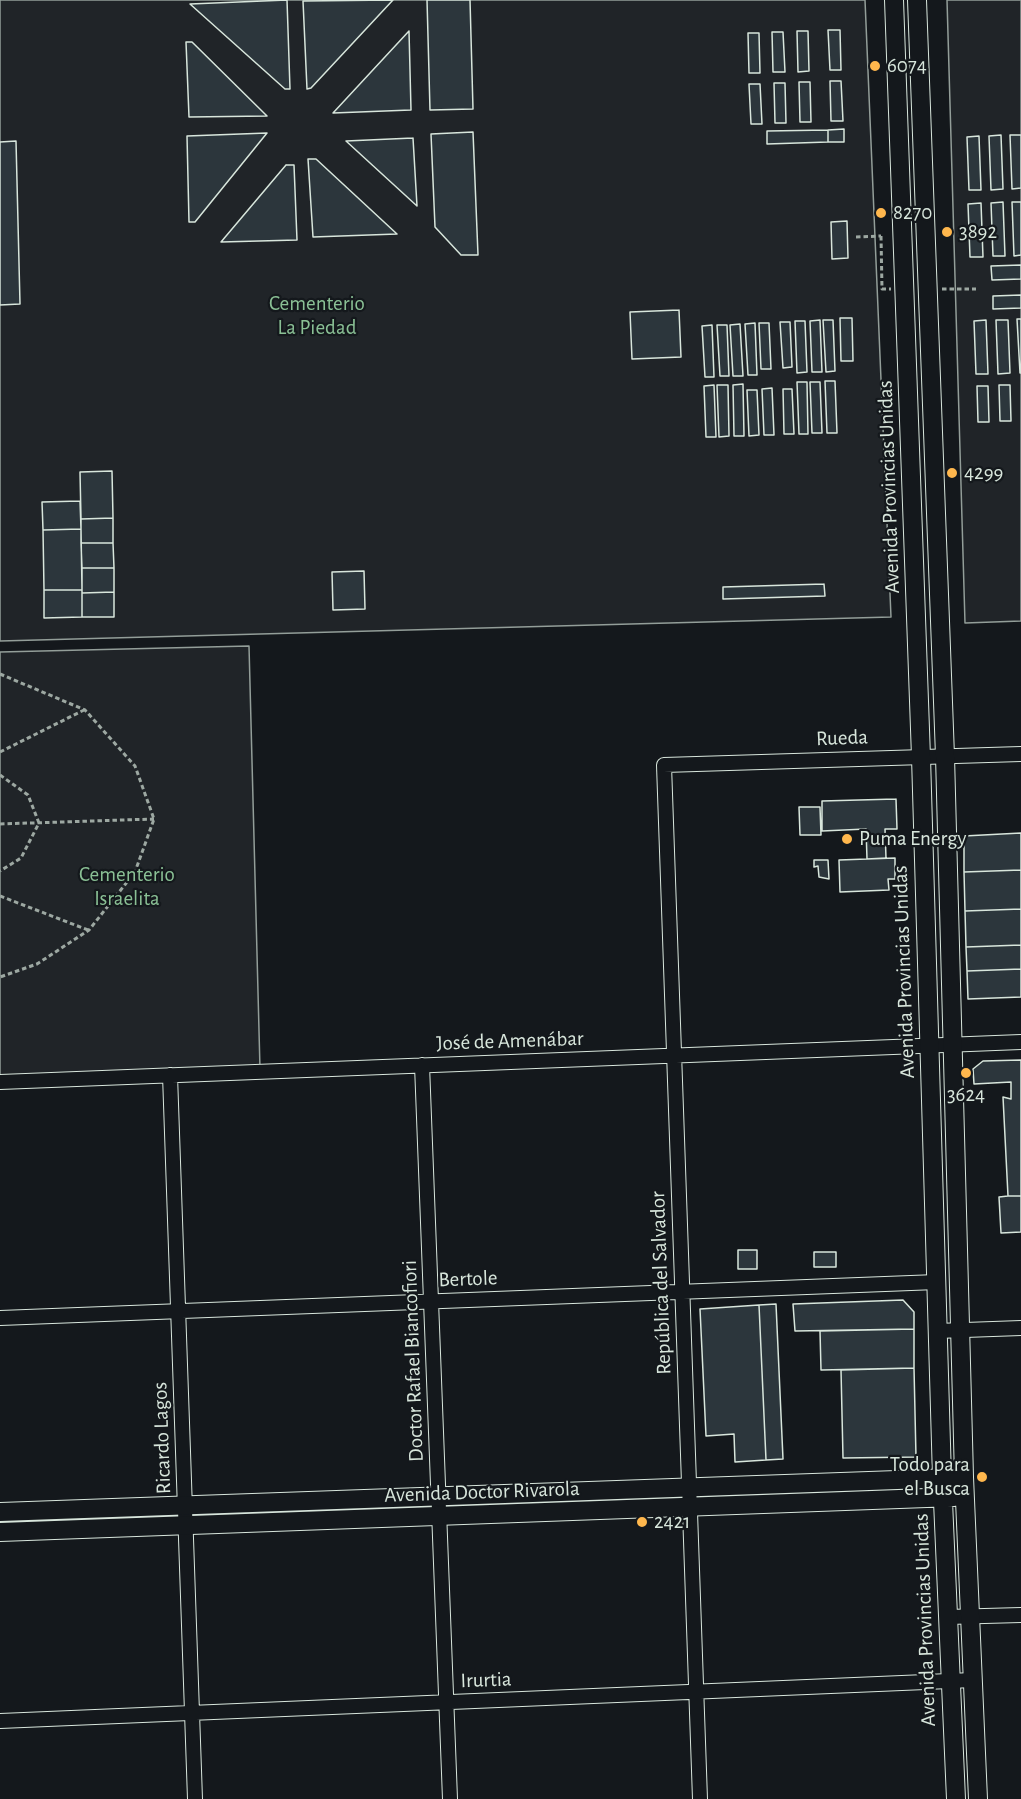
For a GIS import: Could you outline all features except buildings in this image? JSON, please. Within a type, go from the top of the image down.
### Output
[{"type":"main road","name":"Avenida Provincias Unidas","points":[[894,0],[921,757],[942,1478],[956,1799]]},
{"type":"main road","points":[[917,0],[945,756],[964,1477],[978,1799]]},
{"type":"main road","name":"Avenida Doctor Rivarola","points":[[0,1512],[964,1477]]},
{"type":"main road","name":"Avenida Doctor Rivarola","points":[[0,1532],[965,1497]]},
{"type":"street","name":"Rueda","points":[[664,765],[1021,753]]},
{"type":"street","name":"República del Salvador","points":[[664,765],[700,1799]]},
{"type":"street","name":"José de Amenábar","points":[[0,1082],[1021,1042]]},
{"type":"street","name":"Doctor Rafael Biancofiori","points":[[423,1065],[450,1799]]},
{"type":"street","name":"Ricardo Lagos","points":[[170,1075],[180,1311],[195,1799]]},
{"type":"street","name":"Bertole","points":[[0,1318],[937,1282]]},
{"type":"street","points":[[938,1331],[1021,1328]]},
{"type":"street","points":[[948,1617],[1021,1615]]},
{"type":"street","name":"Irurtia","points":[[0,1721],[973,1680]]},
{"type":"path","points":[[856,237],[902,236]]},
{"type":"path","points":[[964,289],[976,289]]},
{"type":"path","points":[[0,674],[85,710],[135,765],[154,819],[135,872],[88,930],[37,964],[0,977]]},
{"type":"path","points":[[0,752],[85,710]]},
{"type":"path","points":[[0,775],[28,795],[39,823],[21,858],[0,871]]},
{"type":"path","points":[[0,824],[154,819]]},
{"type":"path","points":[[0,896],[88,930]]},
{"type":"green space","name":"Cementerio La Piedad","points":[[0,0],[865,0],[891,617],[0,641]]},
{"type":"green space","points":[[947,0],[1021,0],[1021,621],[965,623]]},
{"type":"green space","name":"Cementerio Israelita","points":[[249,646],[260,1069],[0,1079],[0,652]]},
{"type":"place","name":"6074","points":[[875,66]]},
{"type":"place","name":"8270","points":[[881,213]]},
{"type":"place","name":"3892","points":[[947,232]]},
{"type":"place","name":"4299","points":[[952,473]]},
{"type":"place","name":"Puma Energy","points":[[847,839]]},
{"type":"place","name":"3624","points":[[966,1073]]},
{"type":"place","name":"Todo para el Busca","points":[[982,1477]]},
{"type":"place","name":"2421","points":[[642,1522]]}]
